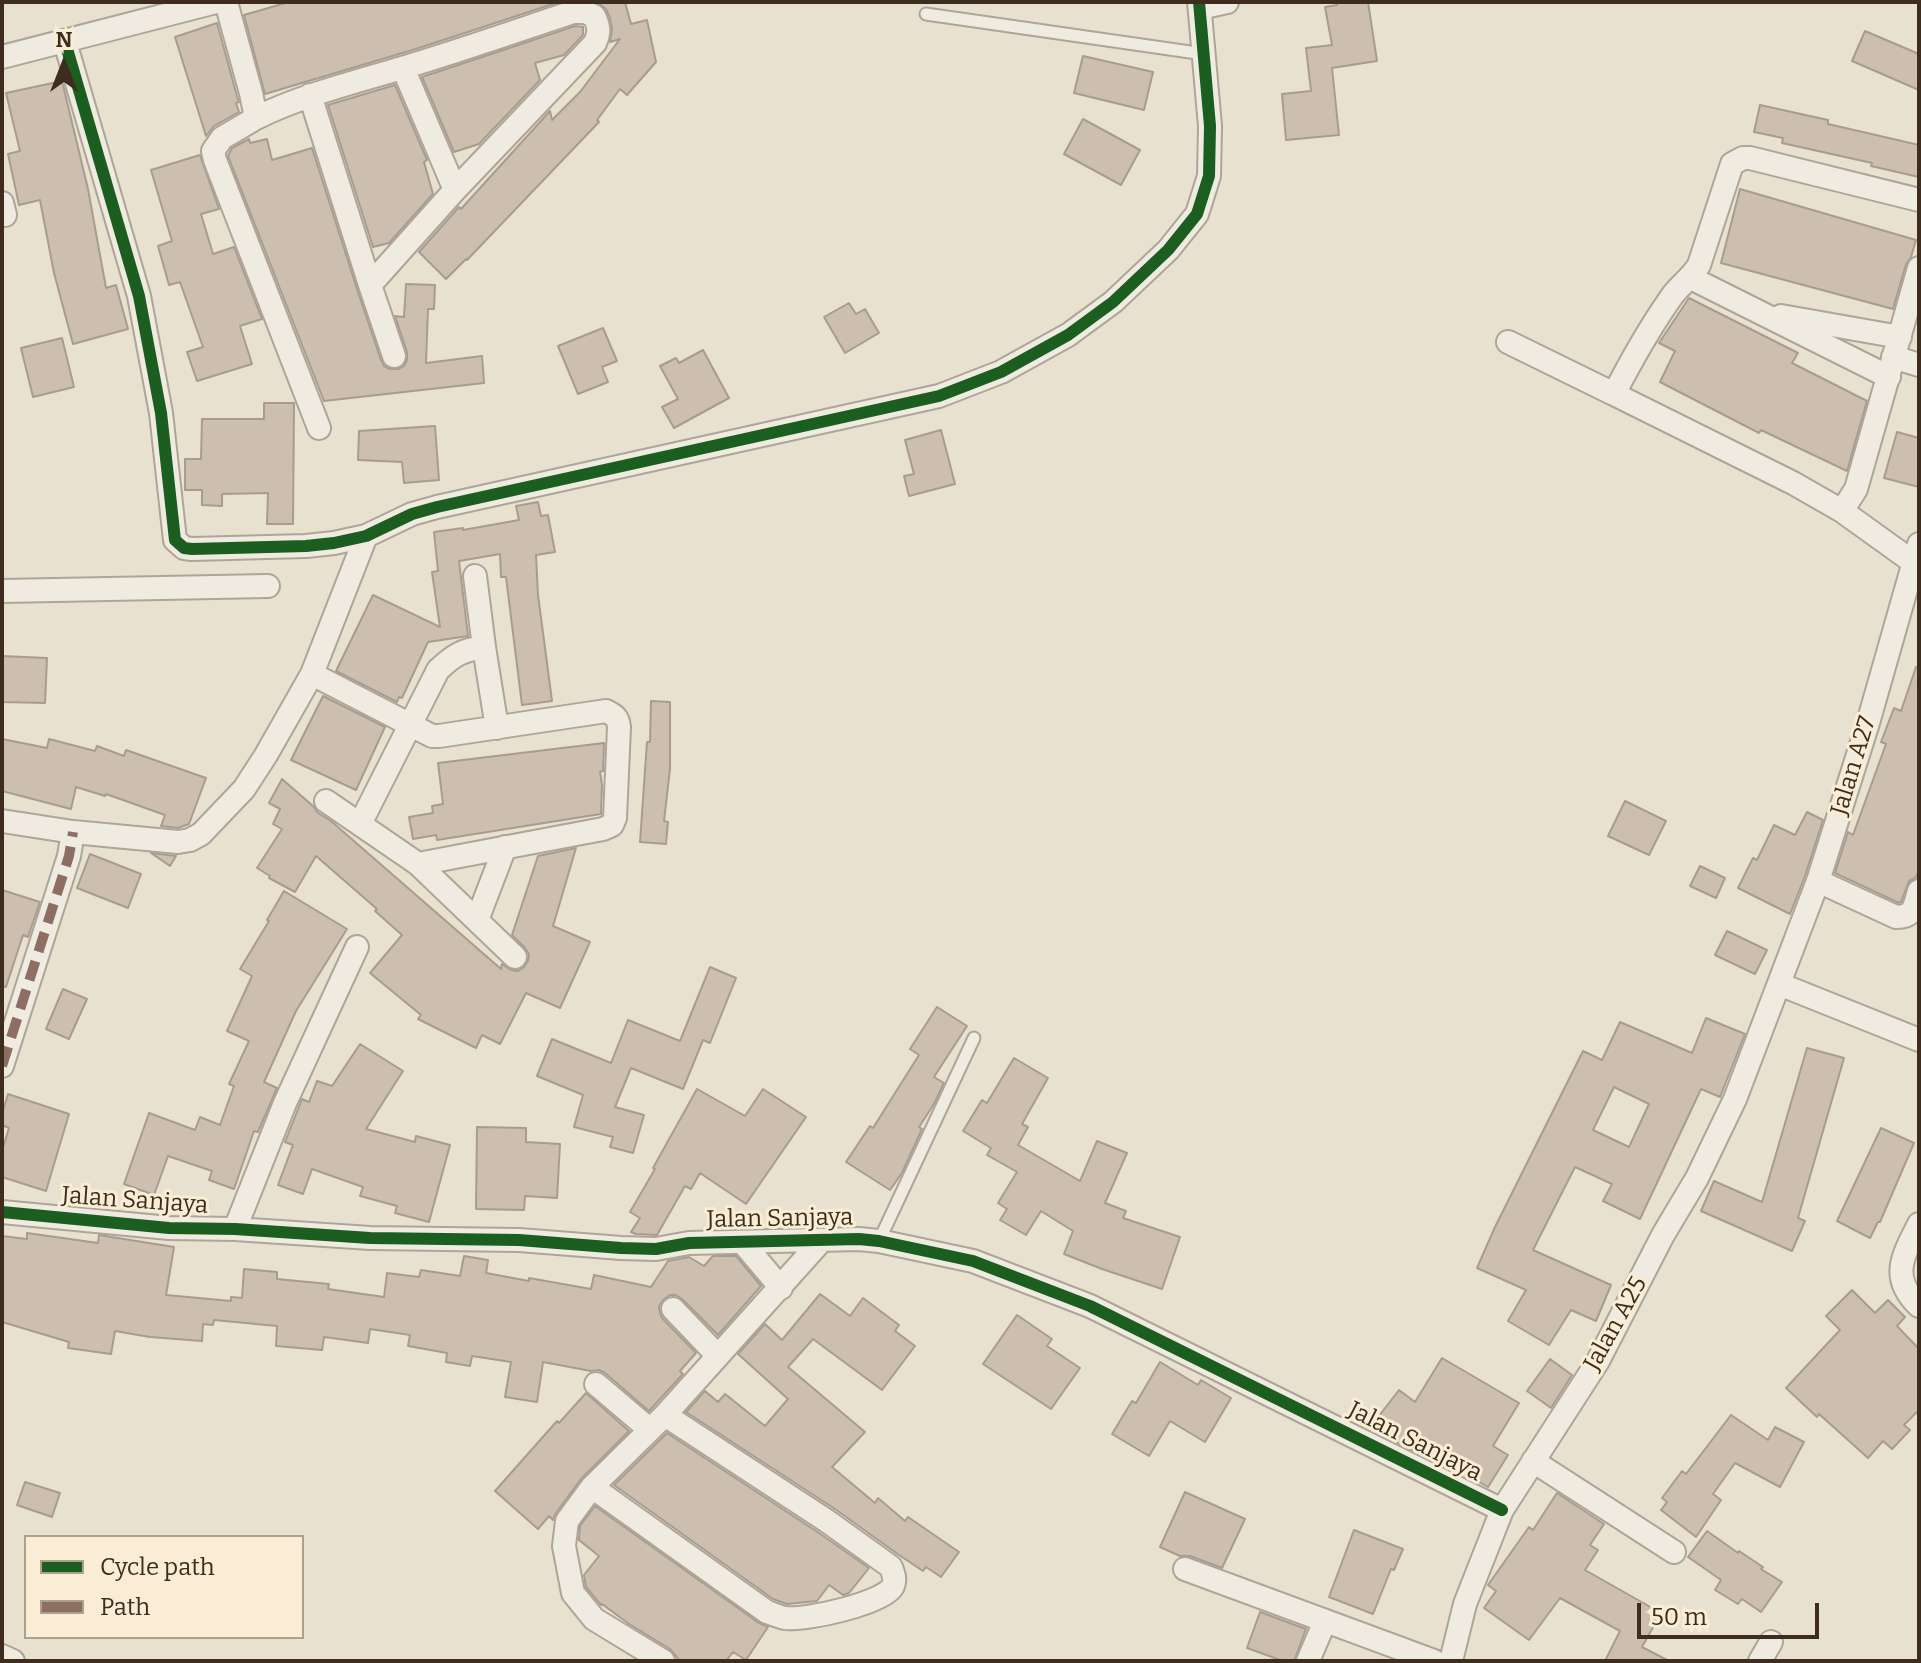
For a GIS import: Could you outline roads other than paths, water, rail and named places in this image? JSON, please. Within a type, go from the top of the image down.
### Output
[{"type":"street","points":[[2,57],[216,2]]},
{"type":"street","points":[[226,2],[256,118]]},
{"type":"street","points":[[65,42],[139,296],[161,413],[175,540],[184,548],[192,549],[306,546],[366,536],[412,514],[437,507],[939,396],[1001,372],[1068,335],[1113,302],[1168,250],[1197,214],[1209,176],[1210,126],[1199,5],[1227,2]]},
{"type":"street","points":[[319,428],[213,151],[222,138],[256,118],[310,95],[573,12],[594,16],[599,34],[595,43],[455,190],[370,285]]},
{"type":"street","points":[[403,68],[455,190]]},
{"type":"street","points":[[310,95],[394,356]]},
{"type":"street","points":[[1614,394],[1672,295],[1691,278],[1699,265],[1732,164],[1750,158],[1919,200]]},
{"type":"street","points":[[1842,511],[1856,489],[1919,268]]},
{"type":"street","points":[[1691,278],[1757,311],[1919,365]]},
{"type":"street","points":[[1757,311],[1894,357]]},
{"type":"street","points":[[1508,342],[1779,476],[1916,553]]},
{"type":"street","points":[[2,821],[73,832],[178,842],[201,834],[244,789],[312,674],[366,536]]},
{"type":"street","name":"Jalan A27","points":[[1779,984],[1818,881],[1868,723],[1916,553]]},
{"type":"street","points":[[475,576],[497,728]]},
{"type":"street","points":[[2,591],[268,586]]},
{"type":"street","points":[[360,824],[438,670],[464,650],[484,647]]},
{"type":"street","points":[[312,674],[432,736],[606,711],[619,721],[615,818],[612,825],[418,864]]},
{"type":"street","points":[[326,801],[418,864],[515,957]]},
{"type":"street","points":[[2,1066],[69,856],[73,832]]},
{"type":"street","points":[[477,920],[505,847]]},
{"type":"street","points":[[1818,881],[1896,917],[1905,917],[1913,911],[1919,891]]},
{"type":"street","points":[[235,1229],[285,1103],[357,947]]},
{"type":"street","points":[[1779,984],[1919,1040]]},
{"type":"street","name":"Jalan A25","points":[[1451,1661],[1465,1604],[1502,1510],[1598,1361],[1663,1235],[1697,1178],[1735,1099],[1779,984]]},
{"type":"street","name":"Jalan Sanjaya","points":[[2,1212],[169,1228],[370,1238],[519,1240],[633,1249],[656,1249],[689,1243],[879,1241],[973,1261],[1090,1306],[1502,1510]]},
{"type":"street","points":[[1919,1224],[1903,1257],[1901,1272],[1902,1283],[1910,1298],[1919,1306]]},
{"type":"street","points":[[663,1661],[594,1619],[573,1593],[564,1546],[567,1521],[592,1487],[657,1422],[822,1240]]},
{"type":"street","points":[[743,1243],[781,1288]]},
{"type":"street","points":[[673,1309],[718,1356]]},
{"type":"street","points":[[592,1487],[767,1612],[785,1618],[809,1618],[836,1612],[884,1596],[893,1586],[895,1577],[891,1567],[827,1521],[596,1384]]},
{"type":"street","points":[[1533,1461],[1674,1552]]},
{"type":"street","points":[[1185,1569],[1434,1661]]},
{"type":"street","points":[[1308,1661],[1325,1621]]},
{"type":"street","points":[[2,1656],[13,1661]]},
{"type":"lane","points":[[926,14],[1205,54]]},
{"type":"lane","points":[[879,1241],[974,1038]]}]
